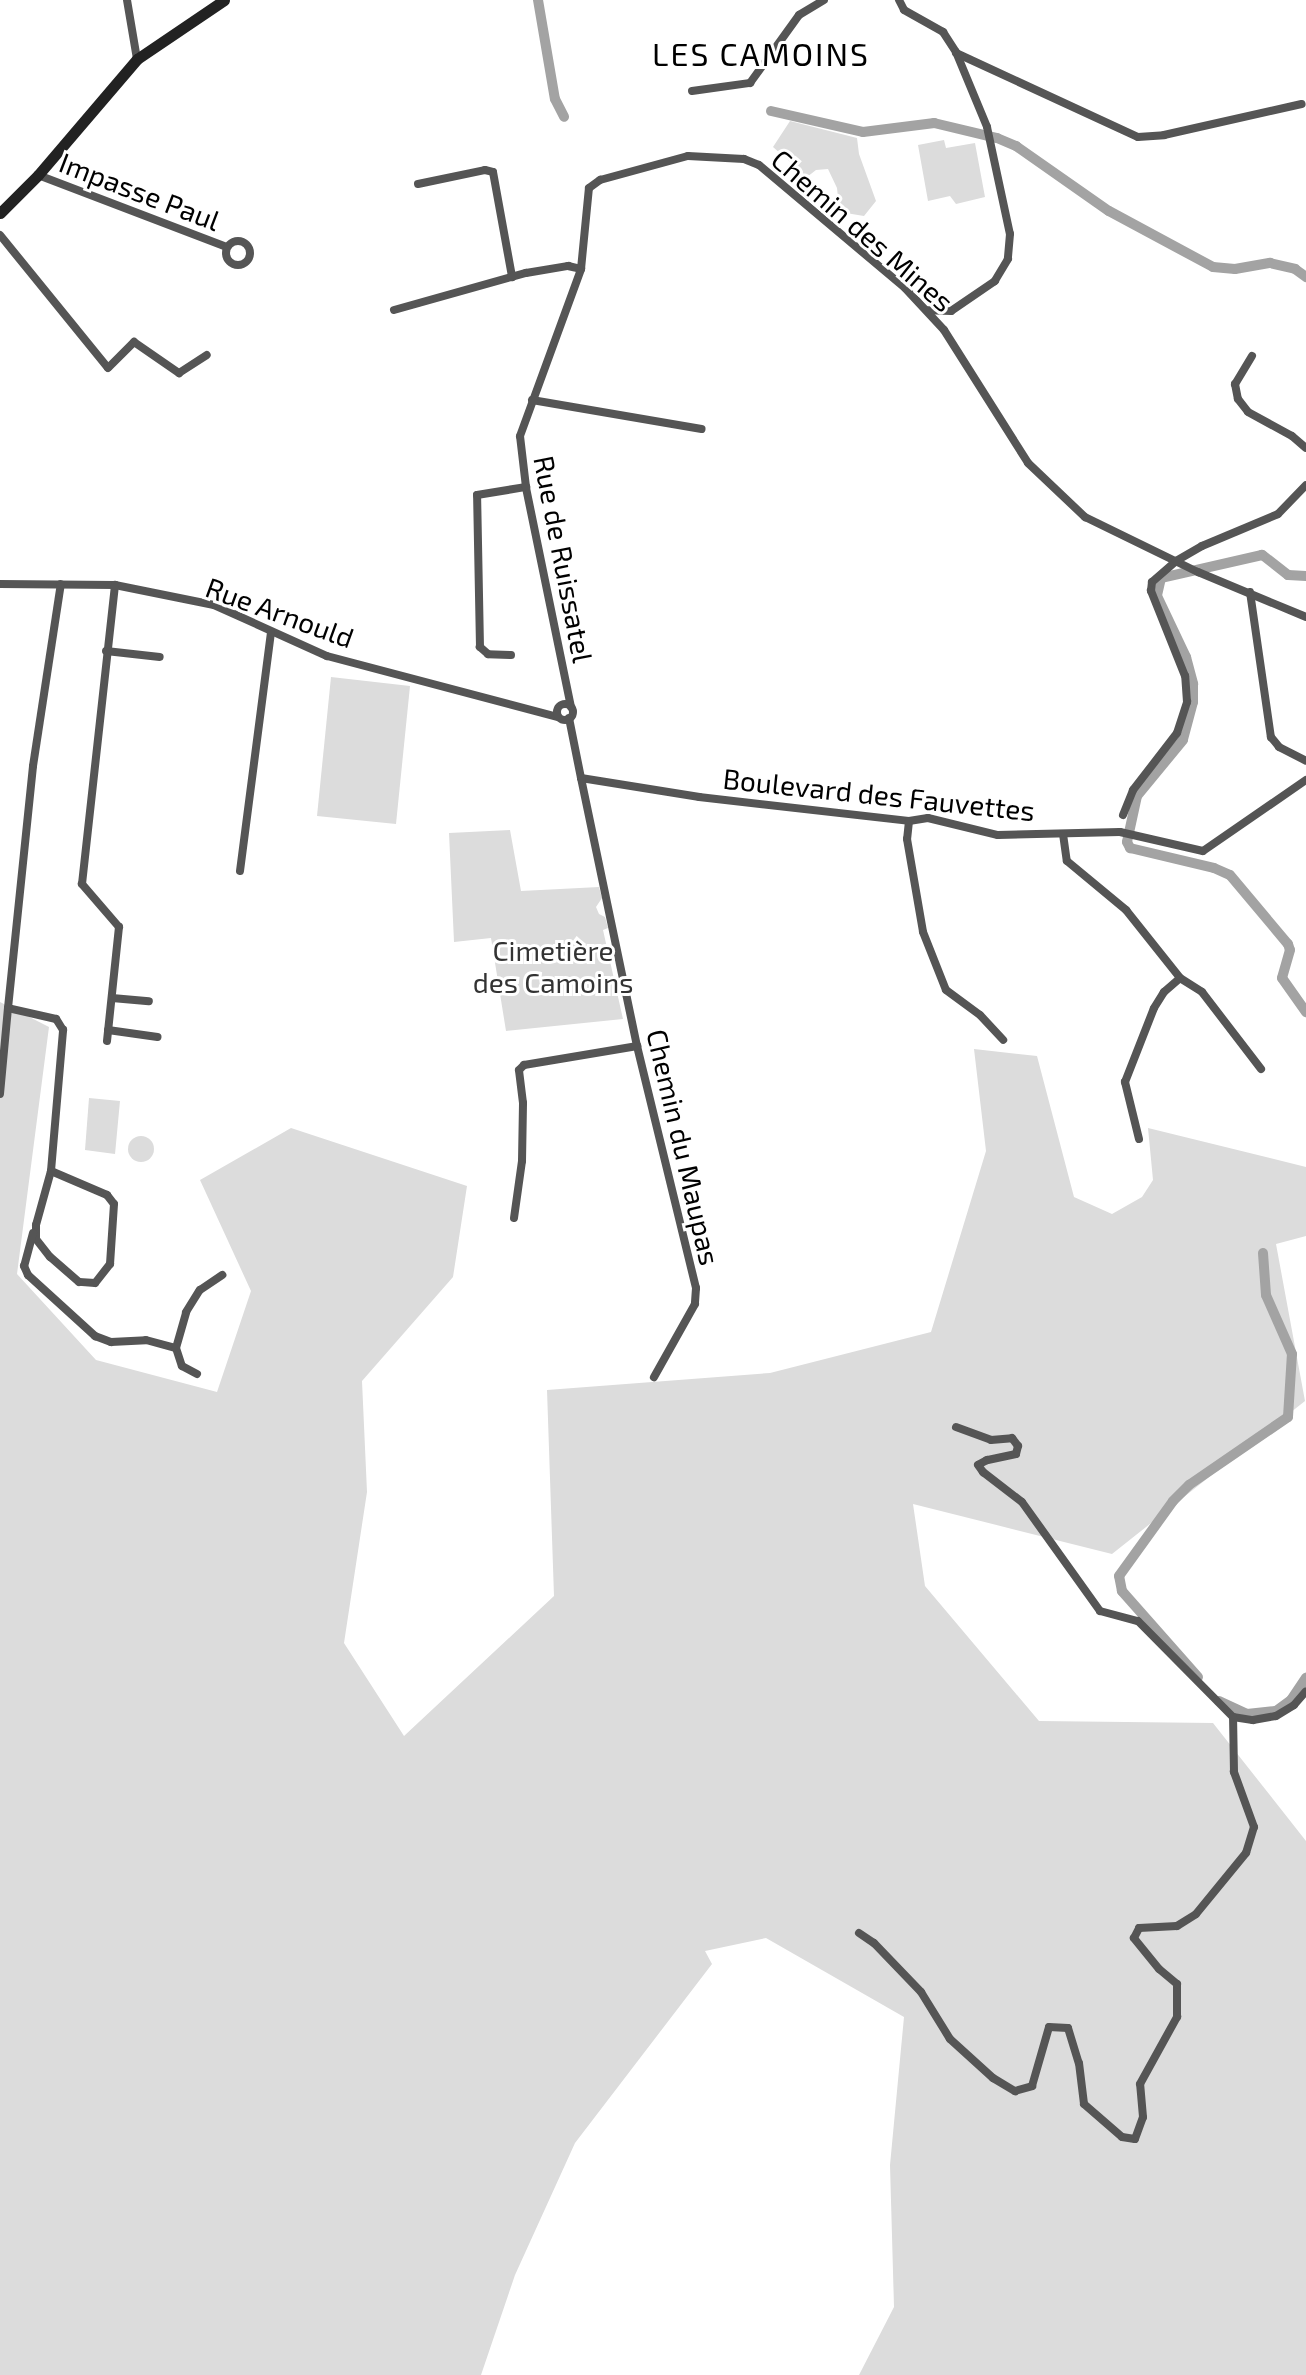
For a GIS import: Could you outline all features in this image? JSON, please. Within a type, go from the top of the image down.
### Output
[{"type":"street","points":[[127,0],[137,59]]},
{"type":"street","points":[[0,213],[38,175],[137,59],[224,0]]},
{"type":"street","points":[[692,91],[750,83],[799,15],[824,0]]},
{"type":"street","points":[[899,0],[904,10],[943,32],[956,52],[987,127],[1010,234],[1008,259],[995,281],[966,304],[951,311],[928,310]]},
{"type":"street","points":[[956,52],[1138,137],[1164,135],[1302,104]]},
{"type":"street","name":"Chemin des Mines","points":[[663,163],[688,156],[744,159],[759,165],[928,310],[1028,463],[1085,517],[1198,572],[1306,617]]},
{"type":"street","name":"Rue de Ruissatel","points":[[563,709],[567,692],[526,487],[520,436],[581,269],[589,188],[600,180],[663,163]]},
{"type":"street","points":[[418,184],[485,170],[493,172],[512,277]]},
{"type":"street","name":"Impasse Paul","points":[[38,175],[227,247]]},
{"type":"street","points":[[0,235],[108,368],[134,342],[179,373],[207,355]]},
{"type":"street","points":[[394,310],[556,267],[581,269]]},
{"type":"street","points":[[1252,356],[1235,384],[1238,399],[1248,412],[1292,436],[1306,448]]},
{"type":"street","points":[[532,400],[702,429]]},
{"type":"street","points":[[1123,815],[1133,790],[1166,750],[1185,712],[1185,676],[1151,591],[1157,575],[1181,563],[1202,546],[1278,514],[1306,485]]},
{"type":"street","points":[[511,655],[488,654],[480,647],[477,495],[526,487]]},
{"type":"street","name":"Rue Arnould","points":[[0,584],[115,585],[214,605],[327,656],[541,712],[563,709],[569,718],[581,778]]},
{"type":"street","points":[[0,1094],[31,781],[61,584]]},
{"type":"street","points":[[107,1041],[119,927],[82,884],[115,585]]},
{"type":"street","points":[[1250,592],[1271,737],[1279,747],[1306,761]]},
{"type":"street","points":[[240,871],[271,633]]},
{"type":"street","points":[[106,651],[160,657]]},
{"type":"street","name":"Boulevard des Fauvettes","points":[[581,778],[691,796],[909,821],[928,818],[998,835],[1133,833],[1203,851],[1306,780]]},
{"type":"street","name":"Chemin du Maupas","points":[[581,778],[637,1046],[696,1288],[695,1304],[654,1377]]},
{"type":"street","points":[[909,821],[907,839],[923,932],[946,990],[980,1015],[1003,1040]]},
{"type":"street","points":[[1063,834],[1067,861],[1126,910],[1180,978],[1202,992],[1261,1069]]},
{"type":"street","points":[[1139,1139],[1125,1082],[1154,1008],[1164,992],[1180,978]]},
{"type":"street","points":[[112,998],[149,1001]]},
{"type":"street","points":[[8,1008],[46,1015],[60,1023],[63,1030],[51,1171],[24,1266],[28,1275],[95,1336],[111,1342],[146,1340],[176,1348]]},
{"type":"street","points":[[108,1030],[158,1037]]},
{"type":"street","points":[[514,1218],[522,1161],[519,1070],[524,1065],[637,1046]]},
{"type":"street","points":[[36,1225],[40,1246],[79,1282],[95,1283],[110,1264],[114,1204],[107,1195],[51,1171]]},
{"type":"street","points":[[197,1374],[182,1366],[176,1348],[186,1312],[207,1282],[222,1275]]},
{"type":"street","points":[[956,1427],[991,1440],[1012,1438],[1018,1446],[1016,1454],[987,1460],[978,1465],[983,1472],[1022,1502],[1100,1611],[1138,1621],[1233,1717],[1253,1720],[1276,1716],[1294,1705],[1306,1691]]},
{"type":"street","points":[[859,1933],[874,1943],[921,1992],[950,2039],[993,2078],[1015,2091],[1032,2086],[1049,2027],[1068,2028],[1079,2063],[1084,2104],[1122,2137],[1135,2139],[1143,2117],[1140,2084],[1177,2017],[1177,1984],[1159,1969],[1134,1938],[1139,1928],[1177,1926],[1196,1914],[1246,1853],[1254,1827],[1234,1772],[1233,1717]]},
{"type":"green space","points":[[790,121],[857,138],[859,154],[876,201],[864,216],[846,213],[839,207],[837,188],[828,169],[816,170],[807,177],[773,147]]},
{"type":"green space","points":[[944,140],[946,148],[975,143],[985,197],[956,204],[950,196],[928,201],[918,145]]},
{"type":"green space","points":[[331,677],[410,686],[396,824],[317,816]]},
{"type":"green space","name":"Cimetière des Camoins","points":[[510,830],[521,891],[599,887],[602,898],[596,907],[599,914],[605,917],[608,928],[603,930],[623,1019],[506,1031],[491,938],[454,942],[449,833]]},
{"type":"green space","points":[[0,1002],[49,1027],[17,1274],[96,1360],[217,1392],[251,1291],[200,1180],[291,1128],[467,1186],[453,1277],[362,1381],[367,1492],[344,1643],[404,1736],[554,1596],[547,1390],[770,1373],[931,1332],[986,1151],[974,1049],[1037,1056],[1074,1197],[1112,1214],[1142,1197],[1153,1180],[1148,1128],[1306,1167],[1306,1236],[1276,1244],[1305,1401],[1112,1554],[913,1504],[925,1586],[1039,1721],[1213,1723],[1306,1841],[1306,2375],[859,2375],[894,2307],[890,2165],[904,2017],[766,1938],[705,1951],[712,1964],[575,2143],[515,2275],[481,2375],[0,2375]]},
{"type":"green space","points":[[89,1098],[120,1101],[115,1154],[85,1150]]},
{"type":"green space","points":[[141,1136],[151,1139],[154,1149],[151,1159],[141,1162],[131,1159],[128,1149],[131,1139]]},
{"type":"waterway","points":[[538,0],[555,99],[564,117]]},
{"type":"waterway","points":[[771,111],[863,132],[934,123],[997,138],[1016,146],[1109,211],[1213,267],[1235,269],[1270,263],[1295,269],[1306,277]]},
{"type":"waterway","points":[[1306,576],[1288,575],[1262,555],[1161,578],[1157,596],[1186,657],[1193,684],[1193,702],[1183,740],[1137,796],[1127,842],[1130,848],[1214,868],[1230,875],[1288,944],[1290,950],[1282,978],[1306,1012]]},
{"type":"waterway","points":[[1198,1677],[1122,1591],[1119,1576],[1173,1501],[1189,1485],[1288,1417],[1292,1354],[1266,1295],[1263,1253]]},
{"type":"waterway","points":[[1219,1701],[1247,1714],[1276,1711],[1291,1700],[1306,1678]]},
{"type":"district","name":"LES CAMOINS","points":[[761,53]]}]
